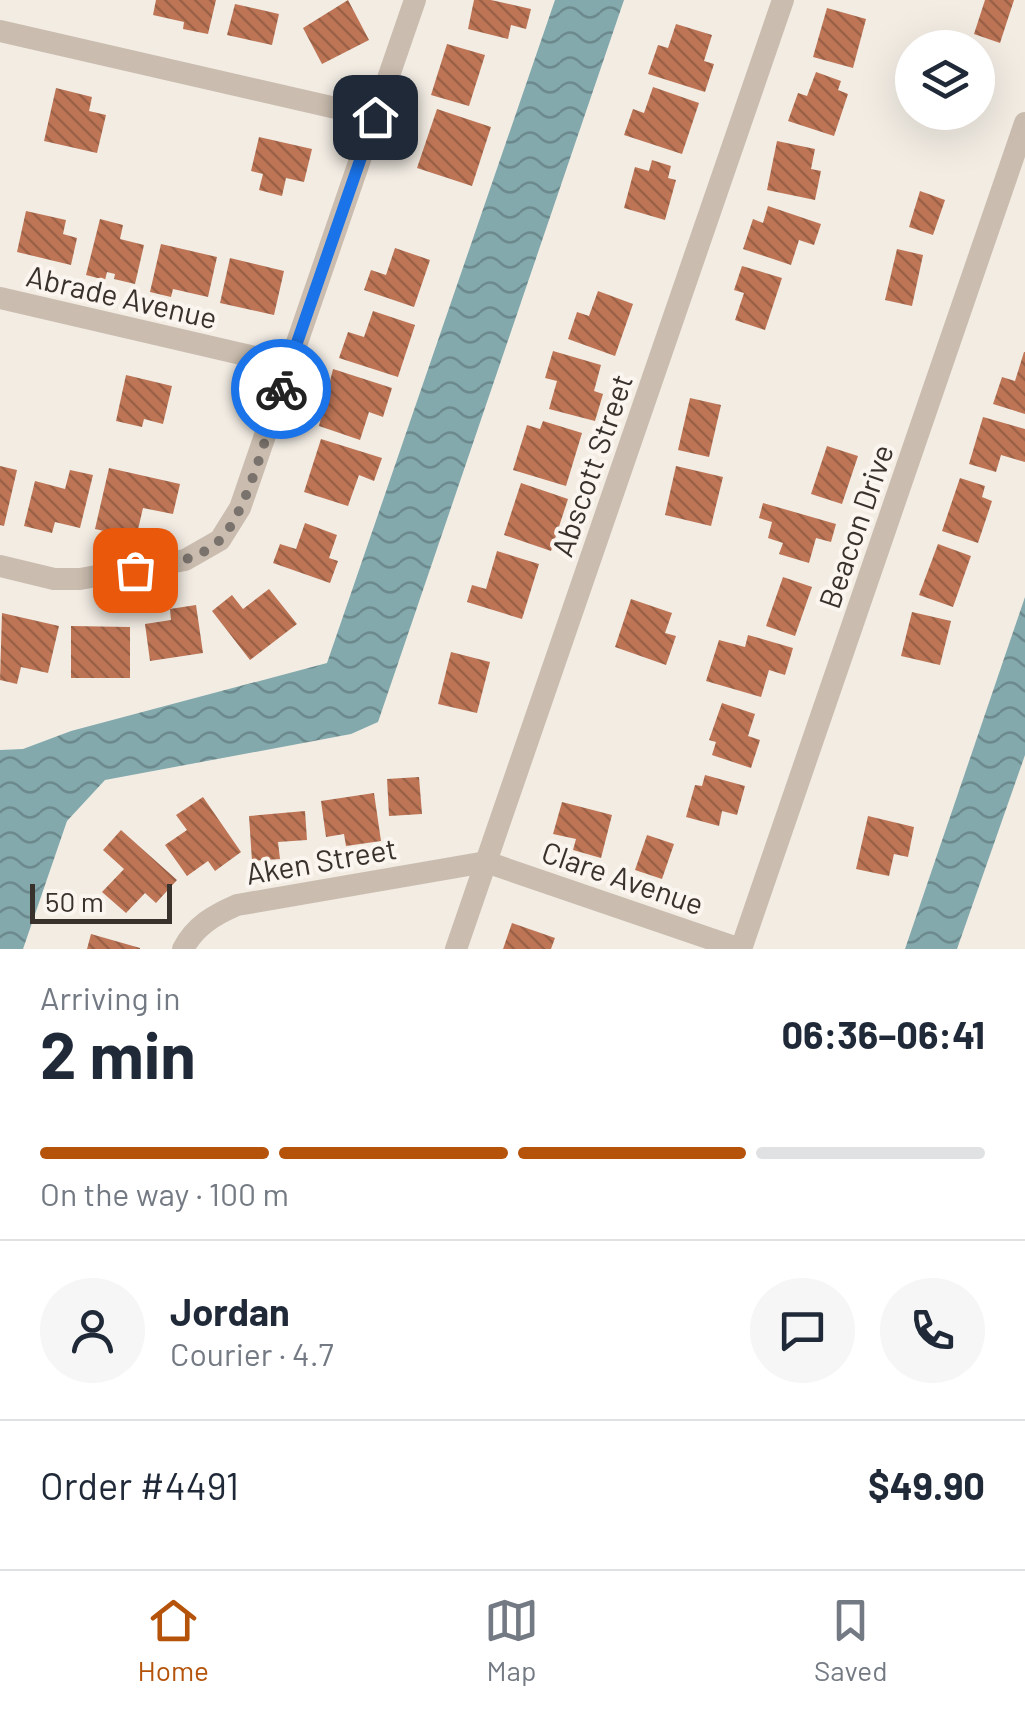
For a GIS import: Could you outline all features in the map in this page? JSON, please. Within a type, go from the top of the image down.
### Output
[{"type":"street","points":[[0,566],[54,578],[80,579],[185,560],[220,540],[240,508],[415,0]]},
{"type":"street","name":"Abscott Street","points":[[456,949],[782,0]]},
{"type":"street","points":[[0,31],[375,117]]},
{"type":"street","name":"Beacon Drive","points":[[740,949],[1025,123]]},
{"type":"street","name":"Abrade Avenue","points":[[0,298],[289,365]]},
{"type":"street","name":"Aken Street","points":[[183,949],[189,937],[210,917],[237,905],[486,862]]},
{"type":"street","name":"Clare Avenue","points":[[486,862],[740,949]]},
{"type":"water","points":[[555,0],[624,0],[378,722],[351,734],[105,780],[67,821],[23,949],[0,949],[0,750],[23,749],[71,731],[327,663]]},
{"type":"water","points":[[1025,597],[1025,755],[957,949],[905,949]]},
{"type":"building","points":[[156,0],[216,0],[208,34],[183,29],[184,22],[153,15]]},
{"type":"building","points":[[348,0],[369,40],[322,64],[303,28]]},
{"type":"building","points":[[474,0],[531,9],[526,29],[511,25],[508,39],[468,29]]},
{"type":"building","points":[[985,0],[1014,0],[1000,43],[995,41],[995,30],[975,30]]},
{"type":"building","points":[[235,4],[279,14],[272,45],[227,35]]},
{"type":"building","points":[[827,8],[866,19],[853,68],[813,57]]},
{"type":"building","points":[[676,24],[712,35],[704,61],[714,64],[705,92],[648,74],[658,45],[668,48]]},
{"type":"building","points":[[447,44],[485,55],[469,106],[431,95]]},
{"type":"building","points":[[816,72],[841,81],[838,90],[848,94],[834,136],[788,121],[798,93],[807,96]]},
{"type":"building","points":[[653,87],[699,103],[682,154],[624,135],[633,109],[644,113]]},
{"type":"building","points":[[56,88],[92,97],[89,111],[106,115],[97,153],[44,141]]},
{"type":"building","points":[[437,109],[491,127],[472,186],[417,168]]},
{"type":"building","points":[[259,137],[312,149],[304,182],[286,178],[282,196],[259,190],[263,174],[251,171]]},
{"type":"building","points":[[777,141],[815,149],[811,169],[821,171],[815,200],[767,190]]},
{"type":"building","points":[[652,160],[671,166],[668,178],[676,180],[665,220],[624,208],[635,167],[649,171]]},
{"type":"building","points":[[920,191],[945,200],[933,235],[909,227]]},
{"type":"building","points":[[768,206],[821,224],[814,245],[799,240],[791,265],[743,249],[753,219],[763,223]]},
{"type":"building","points":[[26,211],[66,220],[63,234],[77,238],[71,265],[17,252]]},
{"type":"building","points":[[100,219],[123,225],[120,239],[144,245],[135,284],[114,279],[115,274],[107,272],[105,280],[86,275]]},
{"type":"building","points":[[161,244],[217,257],[208,297],[173,289],[171,297],[150,292]]},
{"type":"building","points":[[395,248],[430,260],[414,307],[364,290],[371,270],[386,275]]},
{"type":"building","points":[[897,249],[923,255],[912,306],[885,300]]},
{"type":"building","points":[[230,258],[284,271],[274,315],[220,303]]},
{"type":"building","points":[[742,266],[782,278],[765,330],[735,320],[744,293],[734,290]]},
{"type":"building","points":[[598,291],[633,304],[615,356],[568,339],[577,312],[589,316]]},
{"type":"building","points":[[373,311],[415,325],[398,377],[339,358],[348,332],[364,337]]},
{"type":"building","points":[[553,351],[601,365],[594,391],[603,394],[595,421],[549,409],[557,381],[545,378]]},
{"type":"building","points":[[1024,352],[1025,414],[993,404],[1002,377],[1015,381]]},
{"type":"building","points":[[333,369],[392,388],[383,417],[369,412],[360,440],[319,426]]},
{"type":"building","points":[[126,375],[172,386],[163,424],[144,419],[142,427],[116,421]]},
{"type":"building","points":[[690,398],[721,405],[709,457],[678,450]]},
{"type":"building","points":[[983,417],[1025,429],[1025,462],[1001,455],[996,472],[969,464]]},
{"type":"building","points":[[543,421],[582,433],[566,486],[513,470],[527,425],[540,429]]},
{"type":"building","points":[[321,439],[382,458],[374,481],[359,475],[348,506],[304,492]]},
{"type":"building","points":[[827,446],[858,456],[842,504],[811,494]]},
{"type":"building","points":[[0,466],[17,470],[4,526],[0,525]]},
{"type":"building","points":[[676,466],[723,477],[711,526],[665,515]]},
{"type":"building","points":[[109,468],[180,484],[173,514],[143,508],[136,538],[95,529]]},
{"type":"building","points":[[70,470],[93,475],[80,528],[55,522],[52,533],[24,526],[35,481],[65,489]]},
{"type":"building","points":[[960,478],[985,486],[982,497],[992,501],[978,543],[942,531]]},
{"type":"building","points":[[521,483],[568,499],[551,551],[504,535]]},
{"type":"building","points":[[763,503],[836,524],[831,542],[816,538],[809,563],[779,554],[783,543],[768,538],[772,522],[759,518]]},
{"type":"building","points":[[305,523],[337,535],[329,558],[338,561],[330,583],[273,563],[280,544],[296,549]]},
{"type":"building","points":[[938,544],[971,556],[953,607],[919,595]]},
{"type":"building","points":[[497,551],[539,564],[522,619],[467,602],[472,585],[486,589]]},
{"type":"building","points":[[783,577],[812,587],[795,636],[766,626]]},
{"type":"building","points":[[269,589],[297,624],[250,660],[212,611],[232,595],[243,609]]},
{"type":"building","points":[[631,599],[672,613],[665,633],[676,636],[666,665],[615,647]]},
{"type":"building","points":[[196,605],[203,653],[150,661],[145,624],[171,620],[170,609]]},
{"type":"building","points":[[912,612],[951,621],[940,665],[901,656]]},
{"type":"building","points":[[2,613],[59,626],[48,673],[21,667],[17,684],[0,680]]},
{"type":"building","points":[[71,626],[130,627],[130,678],[71,678]]},
{"type":"building","points":[[748,635],[793,648],[785,675],[769,670],[761,697],[706,681],[719,640],[745,647]]},
{"type":"building","points":[[451,652],[490,662],[477,713],[438,704]]},
{"type":"building","points":[[722,703],[755,714],[748,736],[760,740],[751,768],[712,755],[716,742],[709,740]]},
{"type":"building","points":[[705,775],[745,786],[737,815],[722,811],[719,826],[686,817],[695,785],[702,786]]},
{"type":"building","points":[[419,777],[422,814],[389,816],[387,779]]},
{"type":"building","points":[[374,793],[381,841],[346,846],[344,834],[326,837],[321,801]]},
{"type":"building","points":[[203,797],[241,852],[215,871],[208,861],[187,876],[165,845],[187,830],[176,815]]},
{"type":"building","points":[[562,802],[612,815],[601,858],[573,850],[576,839],[553,834]]},
{"type":"building","points":[[305,811],[307,840],[278,842],[280,859],[252,861],[249,816]]},
{"type":"building","points":[[868,816],[914,827],[908,857],[894,854],[889,876],[856,869]]},
{"type":"building","points":[[121,830],[177,880],[156,903],[145,893],[126,913],[102,892],[124,869],[103,850]]},
{"type":"building","points":[[647,835],[674,844],[662,879],[635,870]]},
{"type":"building","points":[[512,923],[555,938],[551,949],[503,949]]},
{"type":"building","points":[[91,934],[140,948],[140,949],[87,949]]},
{"type":"way so far","points":[[135,570],[185,560],[220,540],[240,508],[281,389]]},
{"type":"route","points":[[281,389],[375,117]]}]
